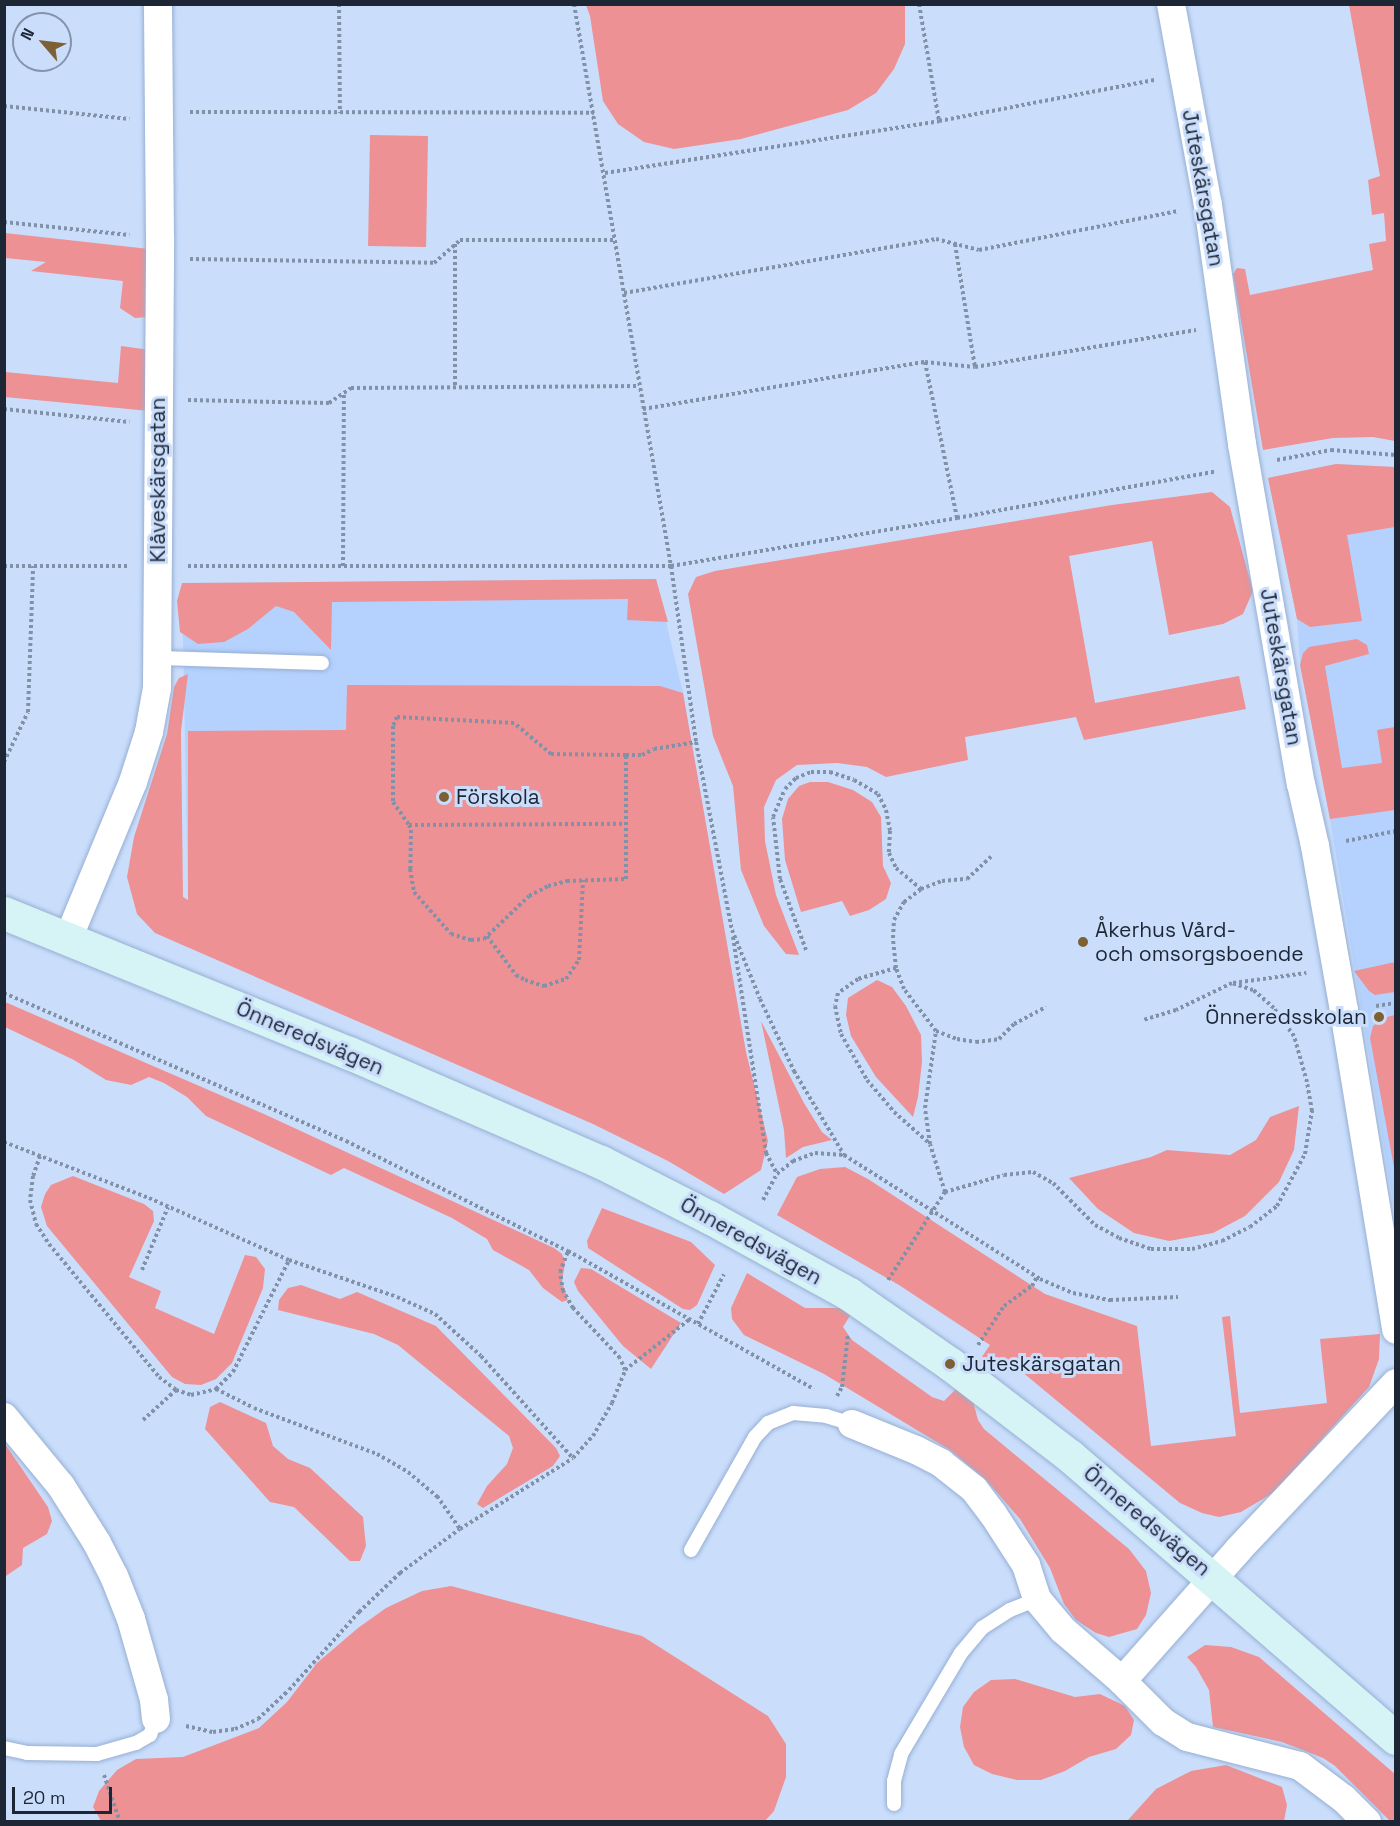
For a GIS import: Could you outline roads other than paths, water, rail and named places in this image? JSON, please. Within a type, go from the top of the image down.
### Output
[{"type":"street","name":"Klåveskärsgatan","points":[[68,939],[133,782],[149,732],[159,658],[158,4]]},
{"type":"street","name":"Juteskärsgatan","points":[[1171,4],[1208,205],[1247,465],[1301,784],[1315,846],[1395,1330]]},
{"type":"street","name":"Önneredsvägen","points":[[4,913],[349,1053],[619,1170],[710,1217],[867,1306],[950,1364],[1061,1449],[1214,1579],[1395,1738]]},
{"type":"street","points":[[1122,1681],[1395,1383]]},
{"type":"street","points":[[4,1417],[61,1486],[97,1542],[114,1576],[131,1619],[154,1700],[156,1719]]},
{"type":"street","points":[[852,1424],[941,1463],[974,1489],[1026,1565],[1037,1599],[1063,1630],[1122,1681],[1163,1722],[1187,1737],[1300,1766],[1344,1799],[1367,1821]]},
{"type":"lane","points":[[159,658],[322,663]]},
{"type":"lane","points":[[691,1550],[754,1437],[768,1423],[793,1413],[826,1416],[852,1424]]},
{"type":"lane","points":[[894,1804],[894,1781],[901,1754],[961,1653],[982,1628],[1010,1610],[1037,1599]]},
{"type":"lane","points":[[4,1748],[27,1753],[97,1754],[150,1735],[156,1719]]},
{"type":"place","name":"Förskola","points":[[444,797]]},
{"type":"place","name":"Åkerhus Vård- och omsorgsboende","points":[[1083,942]]},
{"type":"place","name":"Önneredsskolan","points":[[1379,1017]]},
{"type":"place","name":"Juteskärsgatan","points":[[950,1364]]}]
